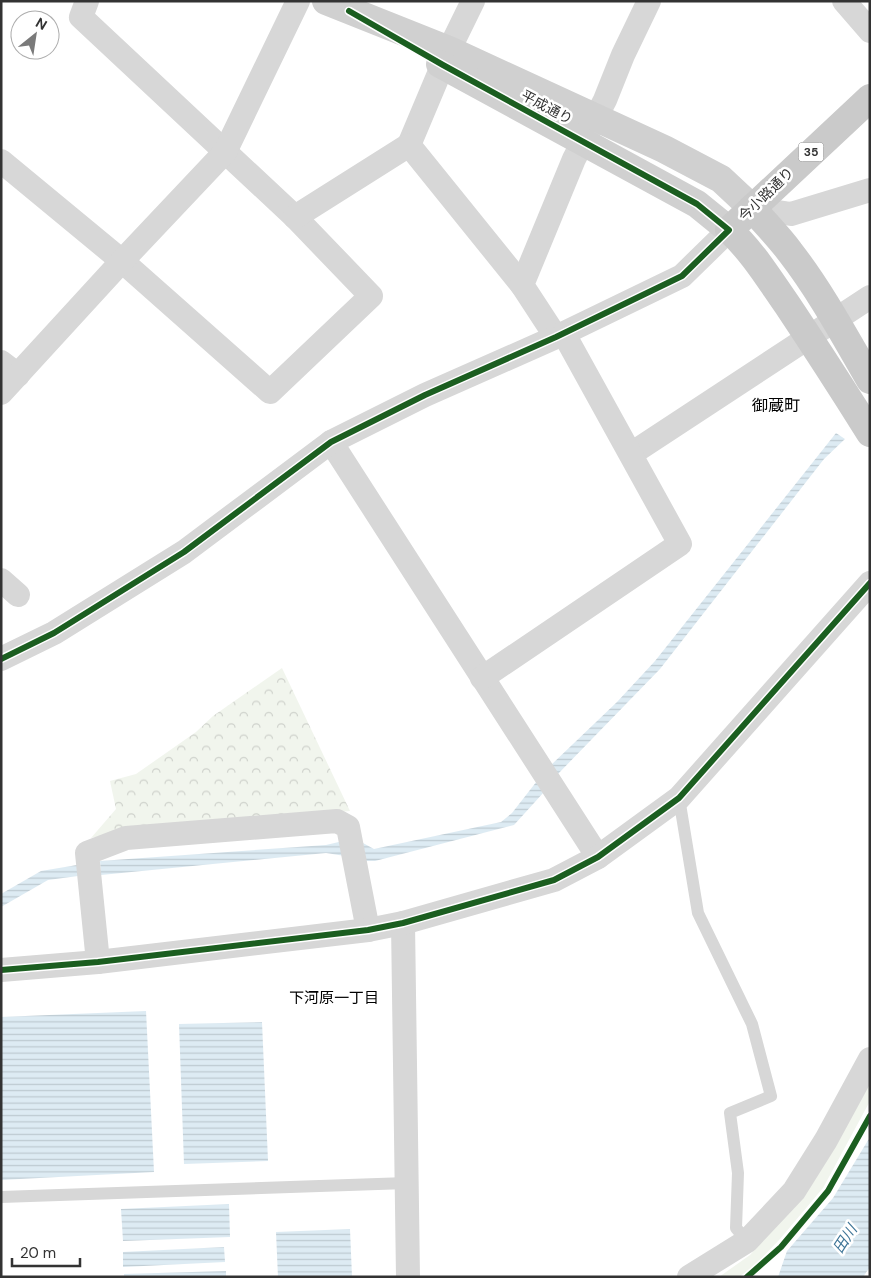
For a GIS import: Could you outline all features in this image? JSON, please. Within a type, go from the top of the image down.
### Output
[{"type":"main road","name":"今小路通り","points":[[729,230],[870,98]]},
{"type":"main road","name":"平成通り","points":[[752,208],[790,251],[836,320],[870,380]]},
{"type":"main road","name":"平成通り","points":[[729,230],[761,266],[870,433]]},
{"type":"street","points":[[1,162],[122,261],[270,392],[371,296],[295,217],[81,17],[87,1]]},
{"type":"street","points":[[1,393],[10,368],[122,261],[225,152],[298,1]]},
{"type":"street","points":[[295,217],[409,145],[446,57],[473,1]]},
{"type":"street","points":[[522,285],[574,160],[606,100],[622,55],[649,1]]},
{"type":"street","points":[[844,1],[870,31]]},
{"type":"street","name":"平成通り","points":[[338,6],[446,57],[597,117],[664,149],[721,179],[752,208]]},
{"type":"street","name":"平成通り","points":[[446,57],[584,141],[697,204],[729,230]]},
{"type":"street","points":[[409,145],[522,285],[560,336],[632,454],[680,544],[482,678]]},
{"type":"street","points":[[752,208],[791,214],[870,190]]},
{"type":"street","points":[[1,659],[54,633],[184,552],[331,442],[424,395],[560,336],[682,276],[729,230]]},
{"type":"street","points":[[632,454],[870,297]]},
{"type":"street","points":[[331,442],[598,858]]},
{"type":"street","points":[[1,970],[98,962],[368,930],[403,923],[554,880],[598,858],[679,798],[870,583]]},
{"type":"street","points":[[98,962],[87,853],[126,838],[337,821],[348,827],[368,930]]},
{"type":"street","points":[[403,923],[408,1277]]},
{"type":"street","points":[[689,1277],[747,1241],[794,1192],[826,1140],[870,1060]]},
{"type":"lane","points":[[679,798],[698,913],[752,1024],[771,1096],[730,1113],[738,1173],[736,1228],[747,1241]]},
{"type":"lane","points":[[1,1197],[407,1183]]},
{"type":"green space","points":[[282,668],[350,811],[128,830],[91,838],[116,809],[110,781],[136,774],[196,732],[213,716]]},
{"type":"green space","points":[[870,1076],[870,1101],[823,1188],[780,1239],[755,1265],[739,1277],[719,1277],[750,1255],[788,1213]]},
{"type":"water","points":[[836,433],[845,439],[824,459],[660,669],[556,776],[550,766],[617,702],[655,661]]},
{"type":"water","points":[[537,781],[544,792],[514,825],[375,861],[366,861],[363,843],[374,849],[501,822],[512,813]]},
{"type":"water","points":[[343,841],[345,856],[326,853],[101,875],[100,861],[326,845]]},
{"type":"water","points":[[77,865],[78,876],[48,880],[1,907],[1,894],[41,871]]},
{"type":"water","points":[[146,1011],[154,1172],[1,1180],[1,1017]]},
{"type":"water","points":[[262,1022],[268,1161],[184,1164],[179,1024]]},
{"type":"water","name":"田川","points":[[870,1137],[870,1267],[863,1277],[778,1277],[787,1251],[833,1198]]},
{"type":"water","points":[[229,1204],[230,1237],[123,1241],[121,1209]]},
{"type":"water","points":[[350,1229],[352,1277],[278,1277],[276,1232]]},
{"type":"water","points":[[224,1247],[225,1262],[123,1267],[123,1252]]},
{"type":"water","points":[[226,1271],[226,1277],[124,1277],[124,1274]]},
{"type":"cycle path","points":[[1,659],[54,633],[184,552],[331,442],[425,395],[556,337],[682,276],[729,230],[697,204],[443,65],[349,11]]},
{"type":"cycle path","points":[[1,970],[98,962],[368,930],[403,923],[554,880],[598,857],[679,798],[870,583]]},
{"type":"cycle path","points":[[747,1277],[781,1247],[828,1191],[870,1116]]},
{"type":"district","name":"御蔵町","points":[[776,405]]},
{"type":"district","name":"下河原一丁目","points":[[334,998]]}]
